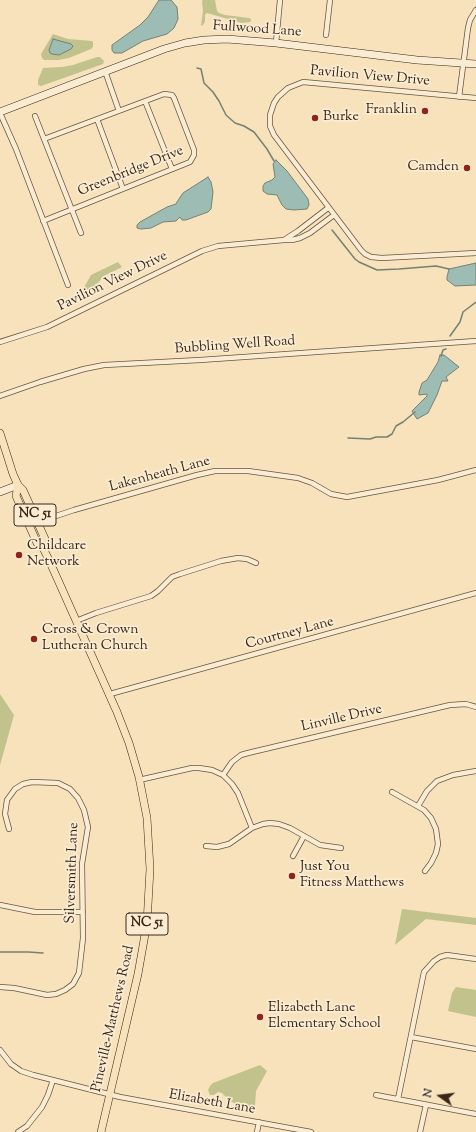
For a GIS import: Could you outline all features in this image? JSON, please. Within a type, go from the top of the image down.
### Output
[{"type":"main road","name":"NC 51","points":[[0,433],[18,485]]},
{"type":"main road","name":"Pineville-Matthews Road","points":[[18,485],[23,490],[45,539],[43,548]]},
{"type":"main road","name":"Pineville-Matthews Road","points":[[18,485],[16,496],[37,543],[43,548],[50,561],[110,694],[129,743],[147,818],[150,858],[148,912],[141,961],[101,1132]]},
{"type":"street","points":[[276,43],[280,0]]},
{"type":"street","points":[[326,35],[330,0]]},
{"type":"street","points":[[459,97],[468,28],[473,13],[476,10]]},
{"type":"street","name":"Fullwood Lane","points":[[0,112],[164,49],[195,41],[228,39],[276,43],[417,60],[476,64]]},
{"type":"street","points":[[105,71],[119,111]]},
{"type":"street","name":"Pavilion View Drive","points":[[476,98],[307,82],[300,83],[284,91],[274,103],[270,111],[271,130],[276,139],[361,250],[372,256],[382,258],[476,253]]},
{"type":"street","name":"Greenbridge Drive","points":[[43,220],[190,162],[194,154],[194,150],[174,98],[172,95],[164,94],[44,139]]},
{"type":"street","points":[[146,101],[172,169]]},
{"type":"street","points":[[0,112],[16,149],[68,285]]},
{"type":"street","points":[[35,116],[81,234]]},
{"type":"street","points":[[97,119],[123,189]]},
{"type":"street","name":"Pavilion View Drive","points":[[284,240],[328,208]]},
{"type":"street","name":"Pavilion View Drive","points":[[0,342],[47,327],[202,251],[218,246],[292,240],[300,238],[314,230],[334,215]]},
{"type":"street","name":"Bubbling Well Road","points":[[0,396],[84,369],[104,365],[476,341]]},
{"type":"street","name":"Lakenheath Lane","points":[[38,522],[82,508],[215,471],[248,471],[298,478],[312,483],[330,494],[347,498],[438,480],[476,470]]},
{"type":"street","points":[[0,492],[18,485]]},
{"type":"street","points":[[76,621],[96,613],[151,596],[158,592],[172,578],[180,574],[234,559],[247,559],[256,563]]},
{"type":"street","name":"Courtney Lane","points":[[110,694],[476,593]]},
{"type":"street","name":"Linville Drive","points":[[223,775],[232,762],[248,752],[450,704],[466,704],[476,707]]},
{"type":"street","points":[[139,780],[192,768],[206,768],[223,775],[238,793],[252,828]]},
{"type":"street","points":[[418,806],[432,784],[452,775],[476,771]]},
{"type":"street","name":"Silversmith Lane","points":[[0,987],[14,988],[47,995],[60,993],[69,987],[75,980],[80,970],[83,938],[82,864],[87,822],[82,804],[74,793],[66,786],[53,783],[32,782],[19,787],[10,796],[5,808],[9,829]]},
{"type":"street","points":[[392,792],[418,806],[430,818],[436,829],[436,853],[425,871]]},
{"type":"street","points":[[206,846],[217,847],[229,844],[252,828],[263,824],[279,824],[290,828],[320,844],[341,848]]},
{"type":"street","points":[[293,856],[304,836]]},
{"type":"street","points":[[0,905],[35,912],[82,912]]},
{"type":"street","points":[[398,1099],[424,972],[428,966],[440,957],[447,955],[476,959]]},
{"type":"street","points":[[411,1037],[476,1049]]},
{"type":"street","name":"Elizabeth Lane","points":[[1,1054],[21,1071],[52,1080],[110,1094],[311,1132]]},
{"type":"street","points":[[18,1132],[24,1130],[37,1115],[48,1095],[52,1080]]},
{"type":"street","points":[[376,1096],[476,1114]]},
{"type":"street","points":[[420,1132],[426,1105]]},
{"type":"street","points":[[257,1132],[259,1122]]},
{"type":"green space","points":[[203,0],[215,0],[217,11],[219,13],[249,18],[251,21],[242,23],[207,13],[205,15],[205,22],[202,26]]},
{"type":"green space","points":[[53,34],[68,39],[92,41],[93,47],[69,58],[44,60],[41,54]]},
{"type":"green space","points":[[100,57],[104,61],[103,64],[41,86],[38,85],[38,80],[43,68],[73,65]]},
{"type":"green space","points":[[118,262],[122,267],[104,276],[88,294],[82,291],[91,275]]},
{"type":"green space","points":[[0,694],[14,715],[0,765]]},
{"type":"green space","points":[[402,909],[476,918],[476,925],[426,919],[395,945]]},
{"type":"green space","points":[[456,987],[476,990],[476,1017],[448,1011],[452,993]]},
{"type":"green space","points":[[260,1065],[267,1071],[256,1091],[255,1106],[238,1105],[230,1101],[222,1093],[218,1092],[214,1095],[210,1095],[208,1090],[213,1083]]},
{"type":"water","points":[[159,0],[171,0],[177,7],[178,19],[174,28],[167,34],[143,41],[122,53],[114,53],[112,50],[112,45],[140,25],[148,17]]},
{"type":"water","points":[[53,39],[71,44],[73,46],[71,49],[59,55],[52,54],[49,50]]},
{"type":"water","points":[[276,160],[287,171],[308,199],[309,205],[307,209],[286,209],[282,205],[277,195],[267,194],[263,191],[263,186],[265,183],[275,177],[273,164]]},
{"type":"water","points":[[208,177],[211,182],[213,192],[211,209],[208,212],[186,220],[182,220],[180,217],[176,221],[163,222],[151,228],[137,228],[137,225],[140,222],[167,207],[176,204],[183,193]]},
{"type":"water","points":[[476,263],[476,285],[455,286],[447,280],[449,269]]},
{"type":"water","points":[[440,355],[444,355],[459,367],[446,377],[448,381],[442,381],[428,413],[417,419],[412,411],[427,396],[427,394],[419,395],[422,383],[427,380],[438,362]]},
{"type":"waterway","points":[[197,68],[201,69],[204,83],[213,92],[226,115],[235,123],[254,132],[274,161]]},
{"type":"waterway","points":[[332,230],[355,259],[377,270],[436,266],[449,269]]},
{"type":"waterway","points":[[450,336],[460,322],[463,312],[476,302]]},
{"type":"waterway","points":[[441,356],[443,350],[446,349]]},
{"type":"waterway","points":[[348,438],[370,439],[376,437],[387,437],[392,434],[396,426],[415,412]]},
{"type":"waterway","points":[[0,952],[43,953]]},
{"type":"place","name":"Franklin","points":[[425,111]]},
{"type":"place","name":"Burke","points":[[315,118]]},
{"type":"place","name":"Camden","points":[[467,168]]},
{"type":"place","name":"Childcare Network","points":[[19,555]]},
{"type":"place","name":"Cross & Crown Lutheran Church","points":[[34,639]]},
{"type":"place","name":"Just You Fitness Matthews","points":[[292,876]]},
{"type":"place","name":"Elizabeth Lane Elementary School","points":[[260,1017]]}]
